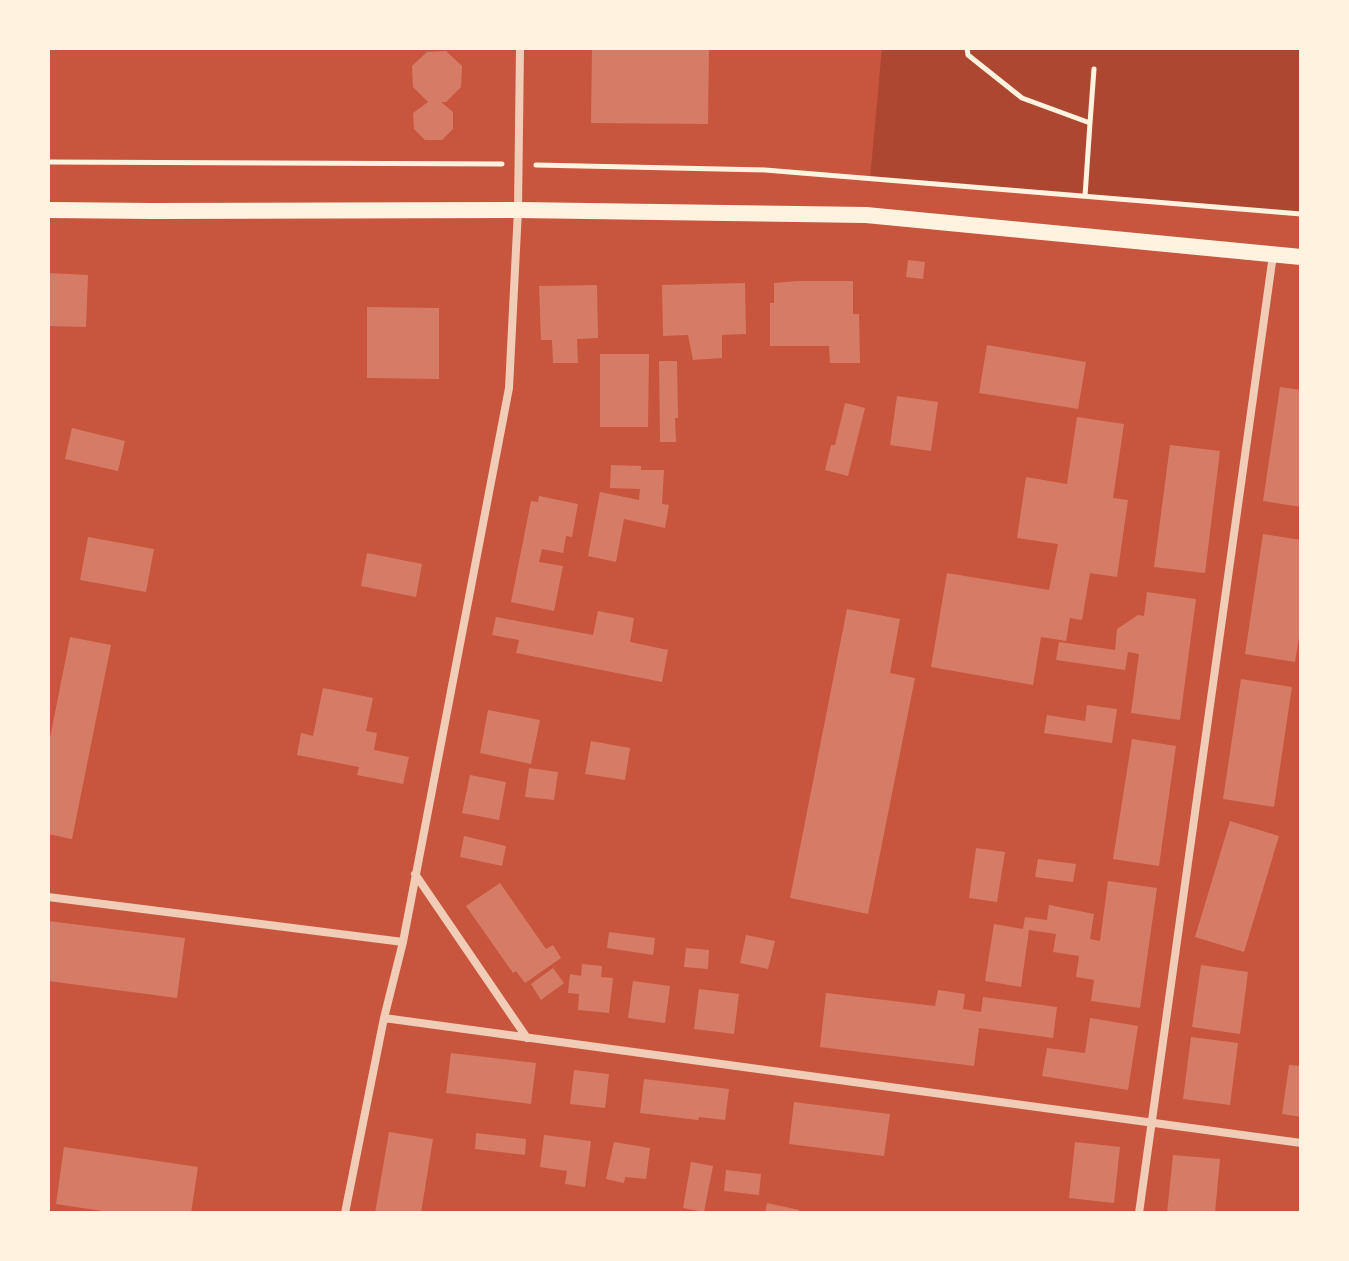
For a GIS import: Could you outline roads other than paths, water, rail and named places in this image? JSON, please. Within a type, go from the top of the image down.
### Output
[{"type":"main road","points":[[48,210],[518,210],[866,215],[1301,257]]},
{"type":"street","points":[[345,1213],[384,1018],[403,942],[509,388],[518,210],[520,48]]},
{"type":"street","points":[[1139,1213],[1273,255]]},
{"type":"street","points":[[415,874],[527,1038]]},
{"type":"street","points":[[48,897],[403,942]]},
{"type":"street","points":[[384,1018],[1301,1143]]}]
